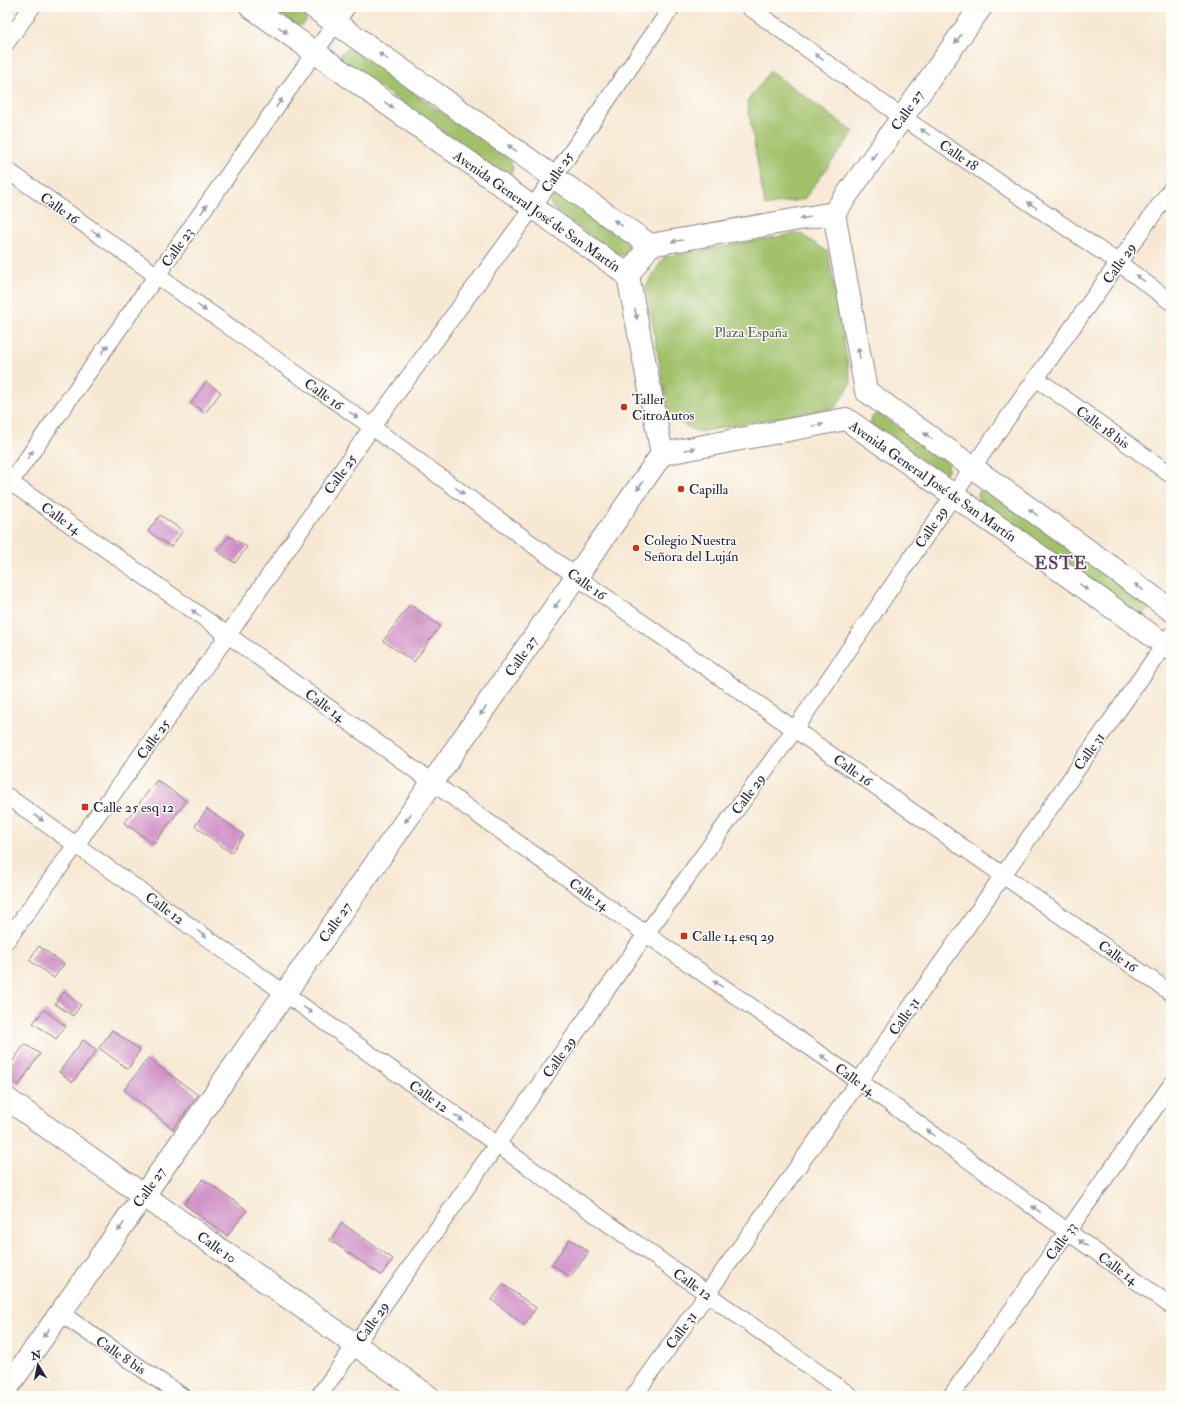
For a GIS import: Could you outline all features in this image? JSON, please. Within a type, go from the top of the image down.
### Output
[{"type":"main road","name":"Avenida General José de San Martín","points":[[251,7],[628,275],[662,454],[846,419],[1169,643]]},
{"type":"main road","points":[[313,7],[341,15],[553,177],[650,245]]},
{"type":"main road","name":"Calle 27","points":[[834,213],[980,7]]},
{"type":"main road","points":[[628,275],[650,245],[834,213],[866,391],[1171,610]]},
{"type":"main road","points":[[846,419],[866,391]]},
{"type":"main road","name":"Calle 27","points":[[7,1388],[433,783],[662,454]]},
{"type":"main road","name":"Calle 10","points":[[7,1098],[428,1396]]},
{"type":"street","points":[[7,42],[32,7]]},
{"type":"street","name":"Calle 25","points":[[7,940],[228,635],[372,428],[533,207],[672,7]]},
{"type":"street","name":"Calle 18","points":[[749,7],[902,117],[1119,263],[1171,302]]},
{"type":"street","name":"Calle 23","points":[[8,483],[341,15]]},
{"type":"street","name":"Calle 16","points":[[7,170],[372,428],[577,576],[1171,993]]},
{"type":"street","name":"Calle 29","points":[[320,1396],[646,934],[795,729],[953,494],[1171,189]]},
{"type":"street","name":"Calle 18 bis","points":[[1036,378],[1171,475]]},
{"type":"street","name":"Calle 14","points":[[8,483],[228,635],[646,934],[859,1081],[1171,1306]]},
{"type":"street","name":"Calle 31","points":[[634,1396],[859,1081],[1002,875],[1169,643]]},
{"type":"street","name":"Calle 12","points":[[7,796],[851,1396]]},
{"type":"street","name":"Calle 33","points":[[951,1396],[1171,1085]]},
{"type":"street","name":"Calle 8 bis","points":[[60,1313],[182,1396]]},
{"type":"green space","points":[[269,7],[297,7],[305,13],[306,21],[302,25],[296,25]]},
{"type":"green space","points":[[347,49],[354,51],[509,159],[513,167],[511,173],[507,175],[503,174],[341,60],[341,53]]},
{"type":"green space","points":[[770,71],[854,132],[804,199],[765,206],[747,102]]},
{"type":"green space","points":[[554,196],[562,196],[626,241],[628,244],[628,252],[624,255],[617,255],[554,209],[551,201]]},
{"type":"green space","name":"Plaza España","points":[[799,233],[828,252],[851,383],[835,408],[697,432],[669,416],[646,286],[664,257]]},
{"type":"green space","points":[[874,415],[882,415],[948,463],[948,470],[946,473],[941,474],[871,424],[871,420]]},
{"type":"green space","points":[[983,488],[1150,606],[1149,610],[1143,615],[1139,614],[978,500],[978,493]]},
{"type":"building","points":[[206,382],[221,392],[205,413],[191,403]]},
{"type":"building","points":[[160,515],[183,531],[171,547],[148,531]]},
{"type":"building","points":[[229,536],[247,547],[235,563],[217,551]]},
{"type":"building","points":[[410,604],[440,626],[414,662],[383,641]]},
{"type":"building","points":[[157,780],[186,801],[154,844],[124,823]]},
{"type":"building","points":[[207,809],[244,835],[231,853],[195,826]]},
{"type":"building","points":[[39,946],[64,964],[54,978],[29,960]]},
{"type":"building","points":[[64,992],[81,1005],[73,1016],[55,1004]]},
{"type":"building","points":[[44,1010],[66,1026],[56,1039],[33,1023]]},
{"type":"building","points":[[112,1030],[140,1050],[128,1069],[99,1048]]},
{"type":"building","points":[[83,1040],[97,1050],[73,1082],[59,1072]]},
{"type":"building","points":[[25,1044],[40,1054],[19,1085],[7,1077],[7,1069]]},
{"type":"building","points":[[148,1058],[198,1095],[173,1129],[124,1090]]},
{"type":"building","points":[[203,1179],[247,1210],[227,1236],[184,1204]]},
{"type":"building","points":[[342,1223],[393,1259],[381,1275],[330,1240]]},
{"type":"building","points":[[570,1239],[589,1252],[570,1277],[552,1265]]},
{"type":"building","points":[[503,1284],[536,1308],[524,1325],[492,1300]]},
{"type":"place","name":"Taller CitroAutos","points":[[624,407]]},
{"type":"place","name":"Capilla","points":[[681,489]]},
{"type":"place","name":"Colegio Nuestra Señora del Luján","points":[[636,548]]},
{"type":"place","name":"Calle 25 esq 12","points":[[85,807]]},
{"type":"place","name":"Calle 14 esq 29","points":[[684,936]]},
{"type":"district","name":"ESTE","points":[[1061,563]]}]
